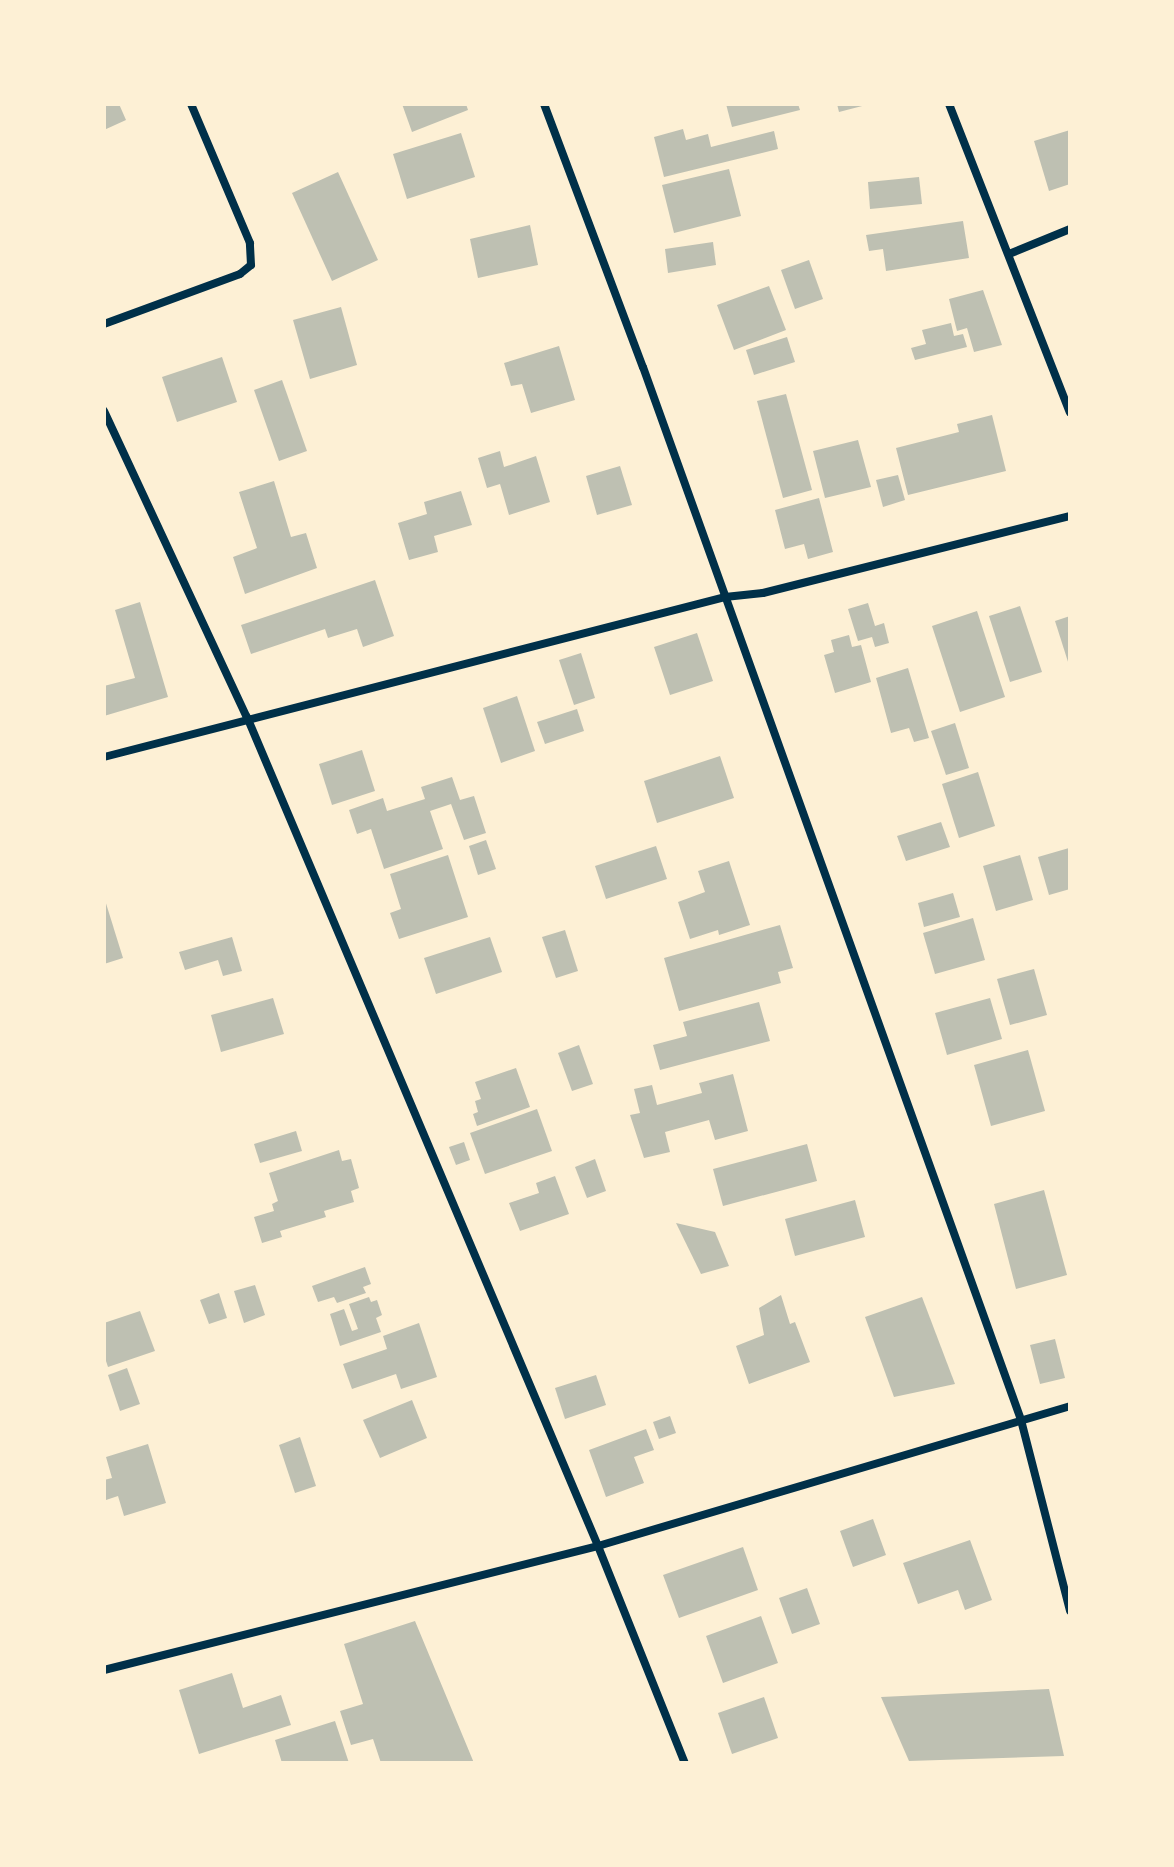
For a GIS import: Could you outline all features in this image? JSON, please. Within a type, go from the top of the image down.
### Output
[{"type":"street","points":[[104,324],[240,274],[251,265],[250,243],[191,104]]},
{"type":"street","points":[[544,104],[1021,1420],[1070,1611]]},
{"type":"street","points":[[949,104],[1070,412]]},
{"type":"street","points":[[1009,254],[1070,229]]},
{"type":"street","points":[[104,411],[247,717],[598,1546],[685,1763]]},
{"type":"street","points":[[104,757],[247,717],[725,597],[763,593],[1070,516]]},
{"type":"street","points":[[104,1670],[598,1546],[1070,1406]]},
{"type":"building","points":[[104,104],[119,104],[126,120],[104,130]]},
{"type":"building","points":[[402,104],[466,104],[468,110],[412,132]]},
{"type":"building","points":[[726,104],[798,104],[800,110],[732,127]]},
{"type":"building","points":[[837,104],[866,104],[866,105],[839,112]]},
{"type":"building","points":[[683,129],[686,140],[708,134],[711,147],[774,131],[778,149],[664,177],[654,137]]},
{"type":"building","points":[[1070,130],[1070,184],[1049,191],[1034,141]]},
{"type":"building","points":[[461,133],[475,177],[407,199],[393,154]]},
{"type":"building","points":[[729,169],[741,216],[674,233],[662,185]]},
{"type":"building","points":[[338,172],[378,260],[332,281],[292,193]]},
{"type":"building","points":[[919,177],[922,204],[870,209],[868,182]]},
{"type":"building","points":[[963,221],[969,258],[886,271],[883,249],[869,251],[866,235]]},
{"type":"building","points":[[530,225],[538,265],[478,278],[470,239]]},
{"type":"building","points":[[713,242],[716,265],[668,273],[665,249]]},
{"type":"building","points":[[809,260],[823,299],[795,309],[781,270]]},
{"type":"building","points":[[769,286],[786,330],[734,350],[717,305]]},
{"type":"building","points":[[983,290],[1002,345],[974,352],[967,328],[957,331],[949,299]]},
{"type":"building","points":[[341,307],[357,365],[310,379],[293,320]]},
{"type":"building","points":[[951,323],[954,336],[963,334],[967,347],[915,360],[911,348],[926,344],[922,330]]},
{"type":"building","points":[[787,337],[795,362],[754,375],[746,350]]},
{"type":"building","points":[[559,346],[575,400],[531,413],[522,384],[511,386],[504,363]]},
{"type":"building","points":[[222,357],[237,402],[177,422],[162,377]]},
{"type":"building","points":[[282,380],[307,451],[279,461],[254,390]]},
{"type":"building","points":[[786,394],[812,490],[783,498],[757,401]]},
{"type":"building","points":[[992,415],[1006,471],[908,495],[896,448],[959,432],[957,424]]},
{"type":"building","points":[[858,440],[871,487],[825,498],[813,451]]},
{"type":"building","points":[[500,451],[504,467],[536,456],[550,502],[509,515],[500,484],[487,488],[478,458]]},
{"type":"building","points":[[620,466],[632,505],[597,515],[586,476]]},
{"type":"building","points":[[898,475],[905,500],[883,507],[876,480]]},
{"type":"building","points":[[274,481],[291,537],[306,533],[317,568],[245,594],[233,557],[257,548],[239,492]]},
{"type":"building","points":[[461,491],[472,525],[434,536],[438,552],[409,560],[398,523],[427,514],[424,502]]},
{"type":"building","points":[[819,498],[833,552],[808,559],[804,544],[785,549],[775,510]]},
{"type":"building","points":[[375,580],[394,636],[363,647],[357,629],[328,638],[325,629],[251,654],[241,625]]},
{"type":"building","points":[[140,602],[168,697],[104,716],[104,686],[135,678],[115,610]]},
{"type":"building","points":[[868,603],[875,626],[884,623],[889,643],[875,647],[872,637],[858,641],[848,609]]},
{"type":"building","points":[[1020,606],[1042,672],[1010,682],[989,616]]},
{"type":"building","points":[[977,611],[1005,697],[960,712],[932,626]]},
{"type":"building","points":[[1070,616],[1070,665],[1069,665],[1055,621]]},
{"type":"building","points":[[697,633],[713,681],[670,695],[654,647]]},
{"type":"building","points":[[849,635],[852,647],[861,645],[871,682],[835,693],[824,655],[834,652],[831,640]]},
{"type":"building","points":[[581,653],[595,698],[574,705],[559,660]]},
{"type":"building","points":[[908,668],[929,738],[914,742],[909,728],[891,733],[876,678]]},
{"type":"building","points":[[517,696],[535,751],[501,763],[483,708]]},
{"type":"building","points":[[577,709],[584,731],[545,744],[537,722]]},
{"type":"building","points":[[955,723],[969,768],[946,775],[931,731]]},
{"type":"building","points":[[362,750],[375,791],[332,805],[319,764]]},
{"type":"building","points":[[720,756],[734,798],[657,823],[644,781]]},
{"type":"building","points":[[978,772],[995,826],[959,838],[942,784]]},
{"type":"building","points":[[452,777],[460,800],[474,796],[486,833],[464,840],[451,804],[430,811],[443,849],[384,869],[371,829],[357,834],[349,810],[383,798],[387,811],[425,799],[421,787]]},
{"type":"building","points":[[941,822],[950,847],[906,861],[897,836]]},
{"type":"building","points":[[486,840],[496,869],[478,875],[469,846]]},
{"type":"building","points":[[656,846],[667,879],[606,899],[595,866]]},
{"type":"building","points":[[1069,848],[1070,889],[1049,895],[1038,857]]},
{"type":"building","points":[[448,855],[468,917],[399,939],[390,913],[401,909],[390,874]]},
{"type":"building","points":[[1020,855],[1033,900],[996,911],[983,866]]},
{"type":"building","points":[[729,861],[750,925],[719,935],[718,930],[690,939],[678,902],[705,892],[698,871]]},
{"type":"building","points":[[953,893],[960,917],[924,927],[918,903]]},
{"type":"building","points":[[104,897],[123,958],[104,964]]},
{"type":"building","points":[[973,918],[985,960],[935,974],[923,933]]},
{"type":"building","points":[[780,925],[793,968],[778,972],[781,983],[679,1011],[664,958]]},
{"type":"building","points":[[565,930],[578,971],[556,978],[542,937]]},
{"type":"building","points":[[232,937],[242,971],[223,976],[218,960],[185,970],[179,952]]},
{"type":"building","points":[[490,937],[502,972],[436,994],[424,958]]},
{"type":"building","points":[[1034,969],[1047,1015],[1010,1025],[997,979]]},
{"type":"building","points":[[273,998],[284,1034],[221,1052],[211,1015]]},
{"type":"building","points":[[990,998],[1002,1039],[947,1055],[935,1013]]},
{"type":"building","points":[[759,1002],[770,1041],[660,1070],[653,1045],[687,1036],[683,1022]]},
{"type":"building","points":[[579,1045],[593,1084],[572,1091],[558,1053]]},
{"type":"building","points":[[1028,1050],[1045,1111],[991,1126],[974,1065]]},
{"type":"building","points":[[516,1068],[530,1107],[477,1126],[473,1114],[478,1112],[475,1101],[481,1099],[475,1082]]},
{"type":"building","points":[[733,1074],[748,1131],[715,1140],[709,1120],[665,1132],[670,1152],[644,1158],[630,1115],[640,1113],[634,1089],[652,1085],[657,1105],[702,1093],[699,1083]]},
{"type":"building","points":[[537,1109],[552,1151],[485,1174],[470,1133]]},
{"type":"building","points":[[296,1131],[302,1151],[260,1163],[254,1144]]},
{"type":"building","points":[[464,1142],[470,1160],[456,1165],[449,1147]]},
{"type":"building","points":[[807,1144],[817,1181],[723,1206],[713,1169]]},
{"type":"building","points":[[339,1150],[342,1161],[351,1159],[359,1188],[351,1191],[354,1202],[324,1211],[326,1217],[280,1231],[282,1237],[262,1243],[254,1217],[274,1211],[272,1204],[278,1201],[269,1173]]},
{"type":"building","points":[[595,1159],[606,1191],[587,1198],[575,1167]]},
{"type":"building","points":[[555,1176],[569,1214],[520,1231],[509,1203],[539,1193],[536,1183]]},
{"type":"building","points":[[1044,1190],[1067,1275],[1016,1289],[994,1204]]},
{"type":"building","points":[[855,1200],[865,1237],[795,1256],[785,1219]]},
{"type":"building","points":[[676,1223],[715,1232],[729,1266],[701,1274]]},
{"type":"building","points":[[365,1267],[371,1284],[363,1287],[366,1293],[337,1303],[334,1297],[318,1302],[312,1286]]},
{"type":"building","points":[[255,1285],[265,1315],[244,1323],[234,1291]]},
{"type":"building","points":[[219,1293],[227,1318],[209,1324],[200,1300]]},
{"type":"building","points":[[781,1295],[790,1324],[795,1322],[810,1362],[749,1384],[736,1346],[764,1335],[759,1308]]},
{"type":"building","points":[[369,1297],[371,1302],[377,1300],[382,1315],[376,1318],[381,1332],[340,1346],[330,1314],[344,1309],[352,1331],[358,1329],[349,1304]]},
{"type":"building","points":[[922,1297],[955,1384],[894,1397],[865,1317]]},
{"type":"building","points":[[140,1311],[155,1351],[108,1367],[104,1355],[104,1323]]},
{"type":"building","points":[[419,1323],[437,1377],[401,1389],[396,1374],[352,1389],[343,1364],[387,1349],[383,1336]]},
{"type":"building","points":[[1055,1339],[1065,1378],[1040,1384],[1030,1345]]},
{"type":"building","points":[[127,1368],[140,1404],[120,1411],[108,1375]]},
{"type":"building","points":[[596,1375],[606,1405],[565,1419],[555,1388]]},
{"type":"building","points":[[412,1400],[427,1438],[380,1458],[363,1420]]},
{"type":"building","points":[[670,1416],[676,1433],[659,1439],[653,1422]]},
{"type":"building","points":[[646,1429],[654,1450],[634,1457],[644,1483],[606,1497],[589,1450]]},
{"type":"building","points":[[300,1437],[316,1486],[295,1493],[279,1445]]},
{"type":"building","points":[[148,1444],[166,1503],[124,1516],[118,1496],[106,1500],[104,1494],[104,1480],[112,1478],[106,1457]]},
{"type":"building","points":[[873,1519],[886,1555],[853,1567],[840,1531]]},
{"type":"building","points":[[970,1540],[992,1600],[965,1610],[958,1590],[918,1604],[903,1563]]},
{"type":"building","points":[[743,1547],[758,1590],[679,1618],[663,1575]]},
{"type":"building","points":[[807,1588],[820,1624],[792,1634],[779,1598]]},
{"type":"building","points":[[761,1616],[778,1663],[723,1683],[706,1636]]},
{"type":"building","points":[[415,1621],[474,1763],[381,1763],[373,1739],[351,1745],[340,1711],[363,1704],[344,1644]]},
{"type":"building","points":[[232,1673],[243,1708],[281,1695],[291,1725],[199,1754],[179,1690]]},
{"type":"building","points":[[1049,1689],[1064,1756],[909,1761],[881,1697]]},
{"type":"building","points":[[764,1697],[778,1738],[732,1754],[718,1713]]},
{"type":"building","points":[[335,1721],[349,1763],[282,1763],[275,1740]]}]
